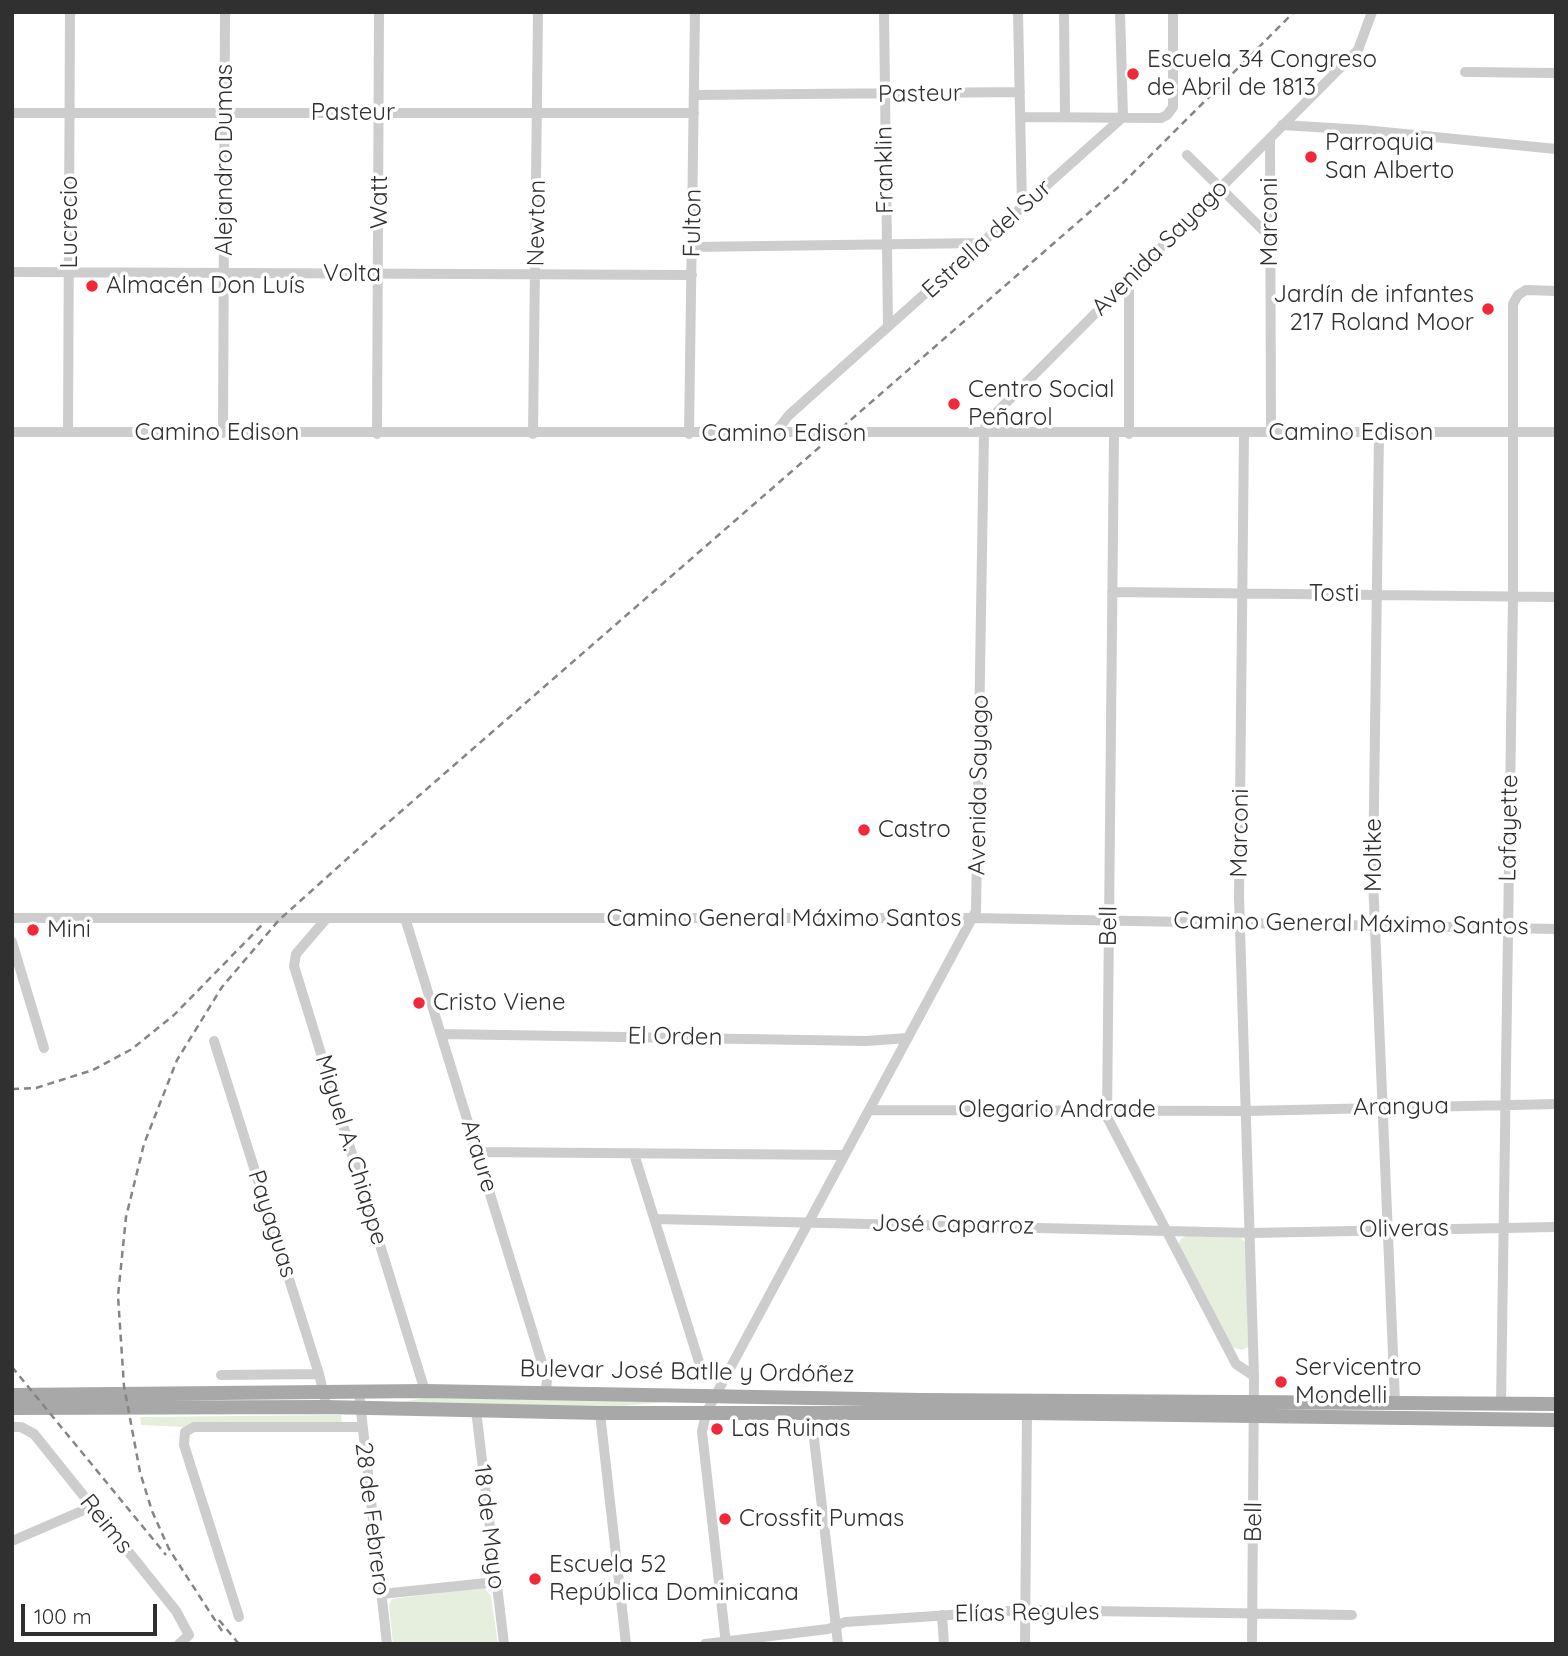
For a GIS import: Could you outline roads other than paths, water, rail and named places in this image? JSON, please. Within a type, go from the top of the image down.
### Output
[{"type":"main road","name":"Bulevar José Batlle y Ordóñez","points":[[360,1400],[425,1391],[1556,1404]]},
{"type":"main road","name":"Bulevar José Batlle y Ordóñez","points":[[12,1395],[360,1400],[476,1410],[600,1413],[1027,1413],[1556,1420]]},
{"type":"main road","name":"Bulevar José Batlle y Ordóñez","points":[[12,1408],[325,1400]]},
{"type":"street","name":"Lucrecio","points":[[68,432],[71,272],[70,12]]},
{"type":"street","name":"Alejandro Dumas","points":[[223,433],[225,12]]},
{"type":"street","name":"Watt","points":[[377,434],[379,12]]},
{"type":"street","name":"Newton","points":[[533,434],[538,12]]},
{"type":"street","name":"Fulton","points":[[690,434],[695,12]]},
{"type":"street","name":"Franklin","points":[[884,12],[888,327]]},
{"type":"street","points":[[1018,12],[1022,207]]},
{"type":"street","points":[[1065,12],[1065,117]]},
{"type":"street","points":[[1120,12],[1123,117]]},
{"type":"street","points":[[1021,117],[1161,118],[1173,107],[1173,12]]},
{"type":"street","name":"Avenida Sayago","points":[[726,1643],[702,1432],[706,1413],[973,918],[977,904],[986,423],[1358,50],[1372,12]]},
{"type":"street","points":[[1465,72],[1556,73]]},
{"type":"street","name":"Pasteur","points":[[695,95],[1020,92]]},
{"type":"street","name":"Pasteur","points":[[12,113],[694,113]]},
{"type":"street","name":"Estrella del Sur","points":[[775,433],[789,415],[1123,117]]},
{"type":"street","points":[[1282,125],[1556,149]]},
{"type":"street","name":"Marconi","points":[[1270,138],[1271,433]]},
{"type":"street","points":[[1187,155],[1271,238]]},
{"type":"street","points":[[693,247],[982,243]]},
{"type":"street","name":"Volta","points":[[12,272],[692,275]]},
{"type":"street","points":[[1129,278],[1129,434]]},
{"type":"street","name":"Lafayette","points":[[1501,1404],[1513,596],[1513,304],[1518,295],[1526,290],[1556,291]]},
{"type":"street","name":"Camino Edison","points":[[12,432],[1556,432]]},
{"type":"street","name":"Moltke","points":[[1379,433],[1375,924],[1395,1402]]},
{"type":"street","name":"Bell","points":[[1114,434],[1107,1110],[1109,1125],[1236,1364],[1254,1376]]},
{"type":"street","name":"Marconi","points":[[1244,434],[1240,921],[1252,1233],[1255,1401]]},
{"type":"street","name":"Tosti","points":[[1112,592],[1556,597]]},
{"type":"street","name":"Camino General Máximo Santos","points":[[12,918],[406,921],[973,918],[1556,929]]},
{"type":"street","name":"Miguel A. Chiappe","points":[[326,919],[296,954],[294,966],[425,1391]]},
{"type":"street","name":"Araure","points":[[406,921],[547,1379],[546,1392]]},
{"type":"street","points":[[12,942],[44,1048]]},
{"type":"street","name":"El Orden","points":[[442,1034],[866,1041],[908,1038]]},
{"type":"street","name":"Payaguas","points":[[214,1041],[325,1400]]},
{"type":"street","name":"Arangua","points":[[1246,1111],[1556,1104]]},
{"type":"street","name":"Olegario Andrade","points":[[869,1110],[1246,1111]]},
{"type":"street","points":[[478,1152],[843,1155]]},
{"type":"street","points":[[634,1154],[704,1378]]},
{"type":"street","name":"José Caparroz","points":[[655,1219],[1252,1233]]},
{"type":"street","name":"Oliveras","points":[[1252,1233],[1556,1227]]},
{"type":"street","points":[[221,1375],[319,1374]]},
{"type":"street","name":"28 de Febrero","points":[[360,1400],[387,1644]]},
{"type":"street","name":"Bell","points":[[1252,1644],[1255,1401]]},
{"type":"street","points":[[1361,1417],[1362,1402]]},
{"type":"street","name":"18 de Mayo","points":[[476,1410],[504,1644]]},
{"type":"street","points":[[600,1413],[626,1644]]},
{"type":"street","points":[[811,1413],[838,1644]]},
{"type":"street","points":[[1025,1644],[1027,1413]]},
{"type":"street","name":"Reims","points":[[12,1427],[21,1427],[34,1434],[176,1611],[189,1635],[180,1644]]},
{"type":"street","points":[[239,1617],[183,1438],[185,1432],[194,1427],[361,1427]]},
{"type":"street","points":[[12,1541],[91,1507]]},
{"type":"street","points":[[382,1594],[496,1582]]},
{"type":"street","name":"Elías Regules","points":[[705,1644],[726,1643],[845,1622],[1025,1610],[1352,1615]]},
{"type":"street","points":[[942,1615],[944,1644]]},
{"type":"railway","points":[[222,1631],[169,1549],[152,1511],[140,1472],[124,1386],[118,1296],[126,1217],[144,1144],[177,1060],[222,987],[279,920],[367,841],[1123,183],[1294,12]]},
{"type":"railway","points":[[12,1089],[36,1088],[93,1070],[132,1049],[174,1015],[264,923]]},
{"type":"railway","points":[[12,1367],[166,1555]]},
{"type":"railway","points":[[219,1620],[239,1644]]},
{"type":"place","name":"Escuela 34 Congreso de Abril de 1813","points":[[1133,74]]},
{"type":"place","name":"Parroquia San Alberto","points":[[1311,157]]},
{"type":"place","name":"Almacén Don Luís","points":[[92,286]]},
{"type":"place","name":"Jardín de infantes 217 Roland Moor","points":[[1488,309]]},
{"type":"place","name":"Centro Social Peñarol","points":[[954,404]]},
{"type":"place","name":"Castro","points":[[864,830]]},
{"type":"place","name":"Mini","points":[[33,930]]},
{"type":"place","name":"Cristo Viene","points":[[419,1003]]},
{"type":"place","name":"Servicentro Mondelli","points":[[1281,1382]]},
{"type":"place","name":"Las Ruinas","points":[[717,1429]]},
{"type":"place","name":"Crossfit Pumas","points":[[725,1519]]},
{"type":"place","name":"Escuela 52 República Dominicana","points":[[535,1579]]}]
